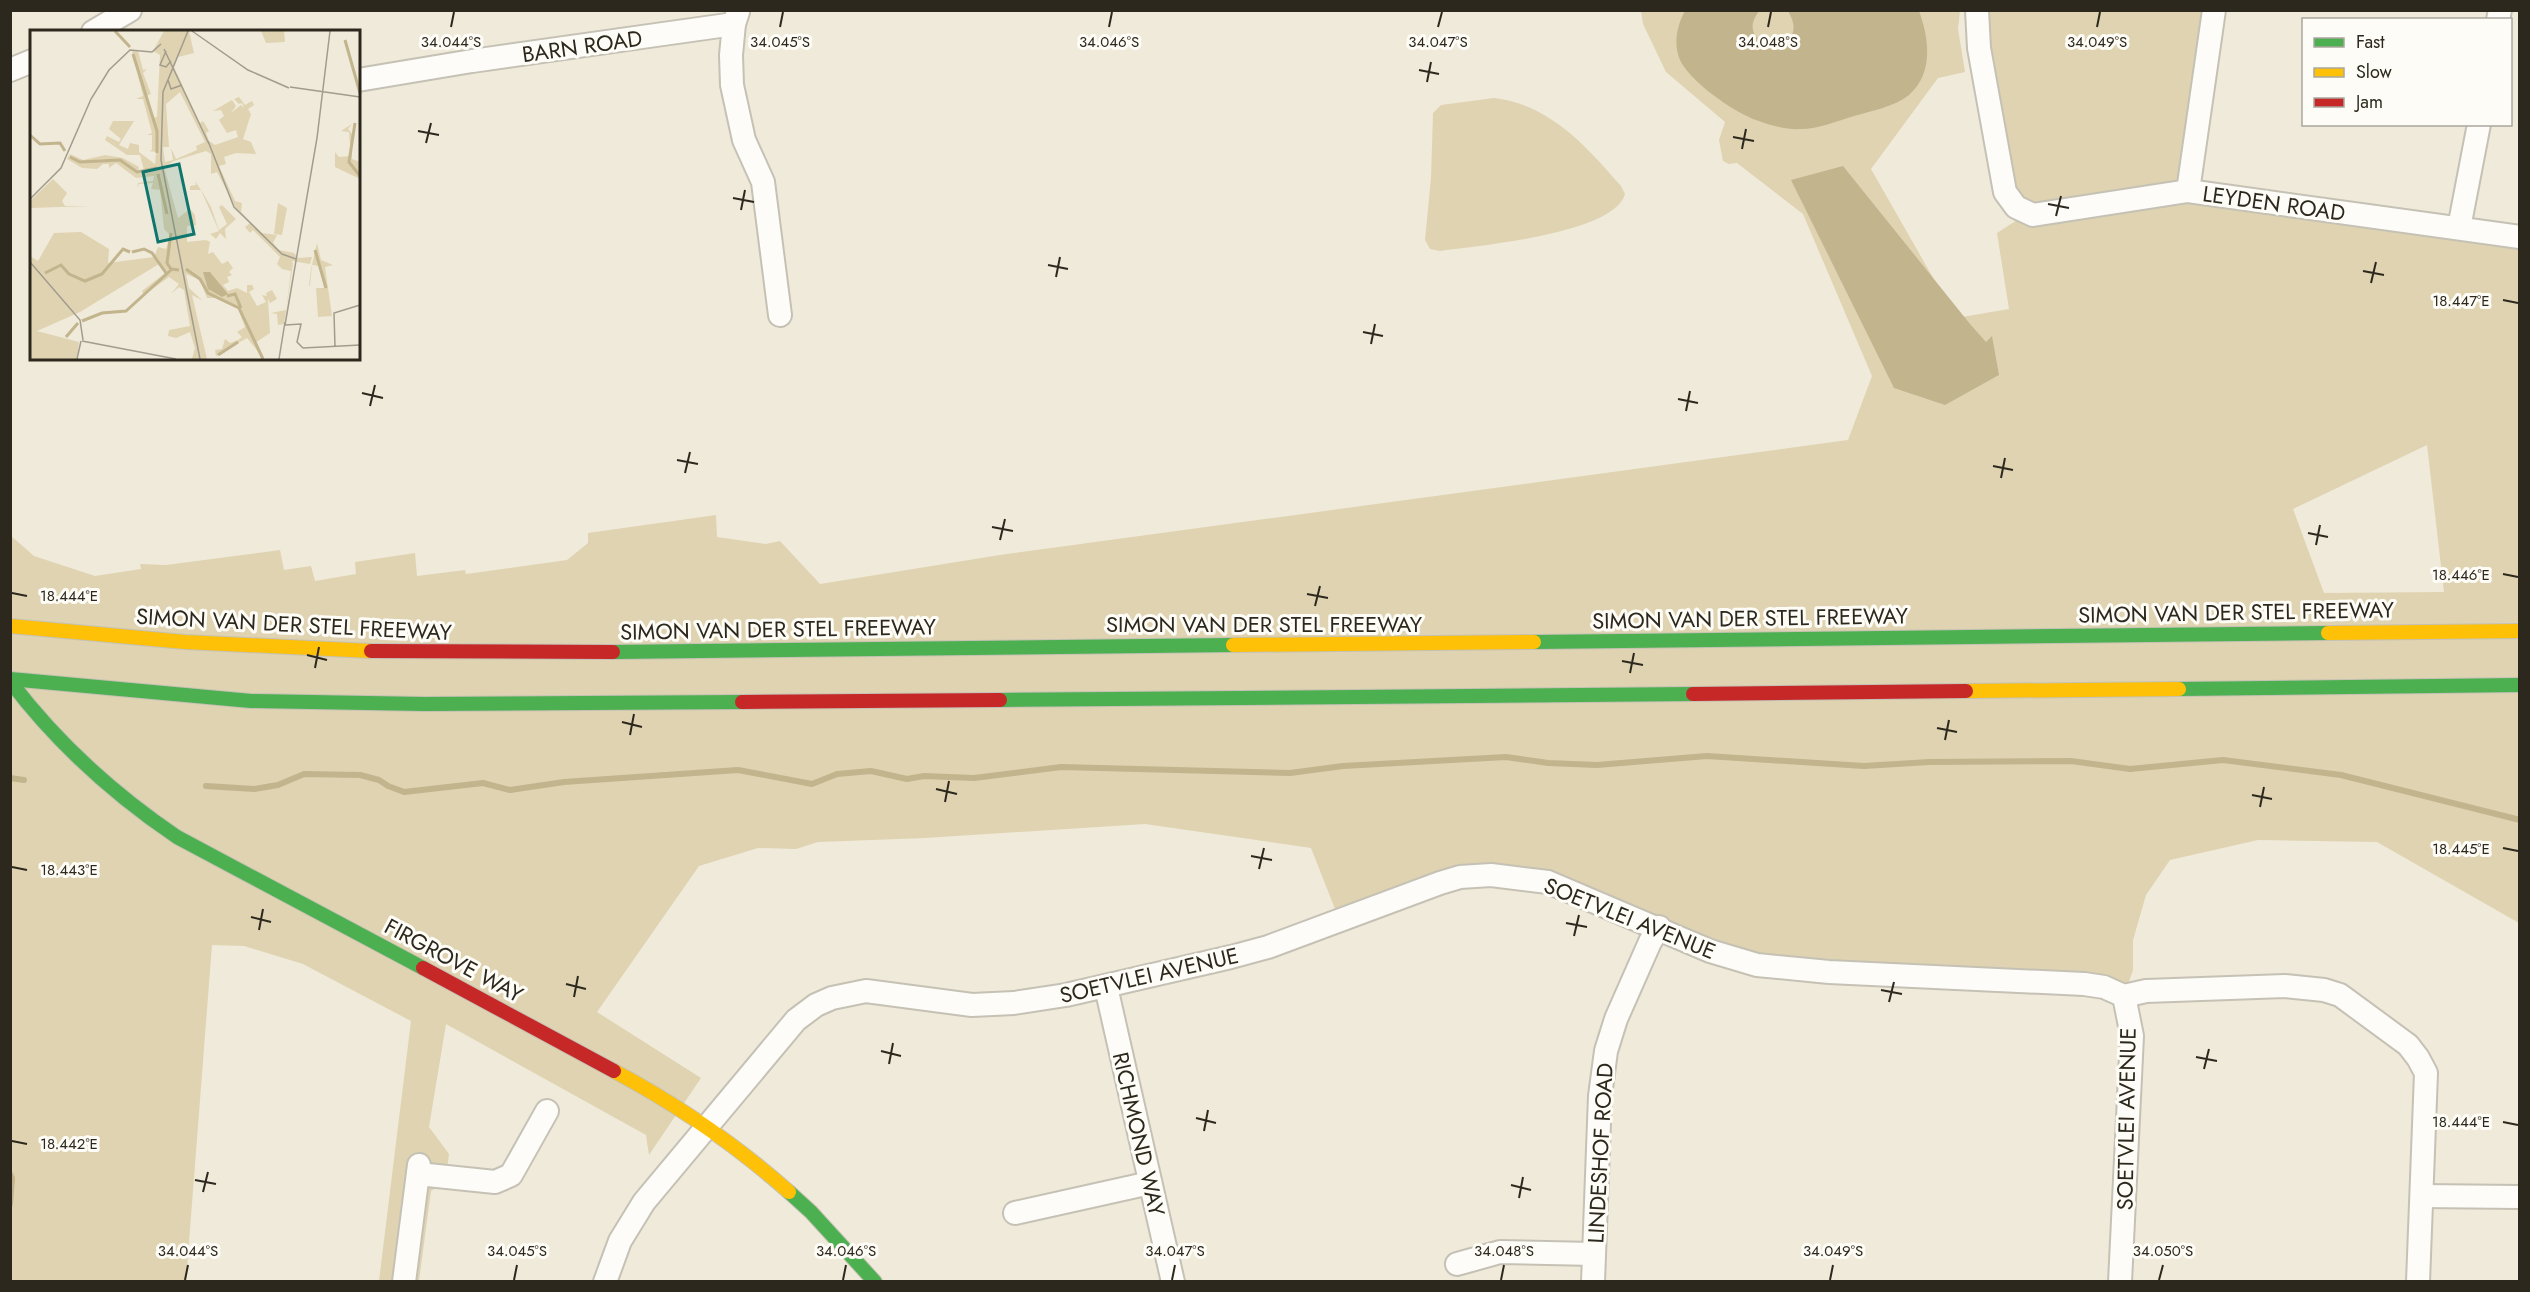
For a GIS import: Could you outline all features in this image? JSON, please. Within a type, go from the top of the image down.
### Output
[{"type":"main road","name":"SIMON VAN DER STEL FREEWAY","points":[[10,626],[184,642],[348,651],[504,653],[1133,645],[1329,646],[1676,639],[2520,631]]},
{"type":"main road","points":[[10,680],[251,701],[424,704],[1311,698],[2520,685]]},
{"type":"main road","name":"FIRGROVE WAY","points":[[10,680],[45,725],[81,764],[130,806],[177,837],[654,1092],[741,1152],[812,1212],[875,1281]]},
{"type":"street","points":[[96,30],[130,10]]},
{"type":"street","name":"LEYDEN ROAD","points":[[1977,10],[1979,48],[2005,192],[2016,207],[2029,213],[2043,214],[2188,191],[2520,237]]},
{"type":"street","points":[[2188,191],[2214,10]]},
{"type":"street","points":[[736,17],[731,55],[734,102],[744,140],[763,182],[780,315]]},
{"type":"street","name":"BARN ROAD","points":[[360,80],[736,17]]},
{"type":"street","points":[[10,70],[30,62]]},
{"type":"street","points":[[2459,228],[2479,126]]},
{"type":"street","name":"SOETVLEI AVENUE","points":[[605,1281],[620,1241],[644,1202],[796,1020],[816,1005],[832,998],[866,991],[972,1005],[1014,1003],[1106,987],[1268,946],[1460,877],[1491,875],[1548,882],[1731,958],[1782,969],[2084,984],[2104,987],[2124,996],[2132,1036],[2120,1281]]},
{"type":"street","name":"LINDESHOF ROAD","points":[[1593,1281],[1600,1096],[1606,1051],[1616,1019],[1650,942],[1659,927]]},
{"type":"street","points":[[2124,996],[2146,991],[2285,986],[2324,990],[2340,995],[2408,1045],[2426,1073],[2418,1281]]},
{"type":"street","name":"RICHMOND WAY","points":[[1106,987],[1173,1281]]},
{"type":"street","points":[[404,1281],[419,1169],[495,1182],[503,1180],[511,1175],[547,1111]]},
{"type":"street","points":[[1015,1213],[1150,1183]]},
{"type":"street","points":[[2422,1196],[2520,1197]]},
{"type":"street","points":[[1457,1264],[1500,1252],[1594,1254]]},
{"type":"shaded area","points":[[1641,11],[1960,11],[1958,29],[1965,72],[1938,78],[1871,169],[1956,318],[2009,309],[1997,233],[2028,213],[2016,205],[1982,11],[2214,11],[2188,191],[2519,237],[2519,923],[2377,842],[2258,840],[2170,860],[2146,895],[2133,940],[2133,970],[2124,996],[1783,969],[1659,927],[1491,875],[1339,919],[1311,848],[1145,824],[925,838],[818,842],[796,849],[758,848],[699,866],[597,1012],[701,1078],[649,1155],[646,1135],[446,1024],[429,1127],[449,1154],[445,1182],[431,1191],[419,1281],[379,1281],[411,1021],[303,964],[244,946],[212,945],[186,1281],[11,1281],[10,535],[34,556],[95,576],[141,569],[140,564],[166,565],[280,550],[284,570],[311,566],[315,581],[356,574],[355,562],[415,553],[417,576],[465,570],[466,574],[567,560],[588,543],[588,533],[716,515],[717,537],[766,544],[780,541],[820,584],[1000,555],[1848,440],[1872,376],[1803,214],[1737,163],[1729,164],[1723,161],[1719,140],[1725,122],[1666,72],[1643,24]],"holes":[[[2427,445],[2444,592],[2324,593],[2293,509]]]},
{"type":"shaded area","points":[[1685,11],[1759,11],[1753,24],[1755,34],[1762,41],[1773,43],[1783,42],[1791,36],[1794,26],[1788,11],[1919,11],[1927,44],[1926,66],[1923,76],[1909,95],[1889,106],[1814,128],[1778,127],[1735,110],[1689,73],[1678,54],[1676,43],[1680,21]]},
{"type":"shaded area","points":[[1494,98],[1532,109],[1565,129],[1594,156],[1621,186],[1625,194],[1615,208],[1597,219],[1571,228],[1542,236],[1483,246],[1440,251],[1430,249],[1425,240],[1431,178],[1433,113],[1441,105]]},
{"type":"shaded area","points":[[1843,166],[1970,324],[1986,342],[1992,336],[1999,375],[1945,405],[1894,388],[1791,180]]},
{"type":"waterway","points":[[206,786],[254,789],[278,785],[304,774],[360,775],[379,780],[404,792],[483,783],[510,790],[564,782],[738,770],[812,784],[837,774],[871,771],[907,779],[924,776],[974,778],[1061,767],[1290,773],[1343,766],[1506,757],[1548,763],[1597,765],[1707,756],[1864,766],[1929,762],[2071,761],[2130,769],[2223,760],[2341,775],[2520,820]]},
{"type":"waterway","points":[[10,778],[24,780]]},
{"type":"waterway","points":[[10,1174],[12,1178],[10,1204]]},
{"type":"traffic: fast","points":[[1534,642],[2328,633]]},
{"type":"traffic: fast","points":[[613,652],[1233,645]]},
{"type":"traffic: fast","points":[[10,679],[251,701],[424,704],[742,702]]},
{"type":"traffic: fast","points":[[10,681],[66,746],[87,766],[130,803],[177,837],[423,968]]},
{"type":"traffic: fast","points":[[2179,689],[2520,685]]},
{"type":"traffic: fast","points":[[1000,700],[1693,694]]},
{"type":"traffic: fast","points":[[789,1192],[811,1212],[875,1282]]},
{"type":"traffic: slow","points":[[10,626],[185,642],[371,651]]},
{"type":"traffic: slow","points":[[2328,633],[2520,631]]},
{"type":"traffic: slow","points":[[1233,645],[1534,642]]},
{"type":"traffic: slow","points":[[1966,691],[2179,689]]},
{"type":"traffic: slow","points":[[614,1071],[705,1126],[789,1192]]},
{"type":"traffic: jam","points":[[371,651],[613,652]]},
{"type":"traffic: jam","points":[[1693,694],[1966,691]]},
{"type":"traffic: jam","points":[[742,702],[1000,700]]},
{"type":"traffic: jam","points":[[423,968],[614,1071]]}]
